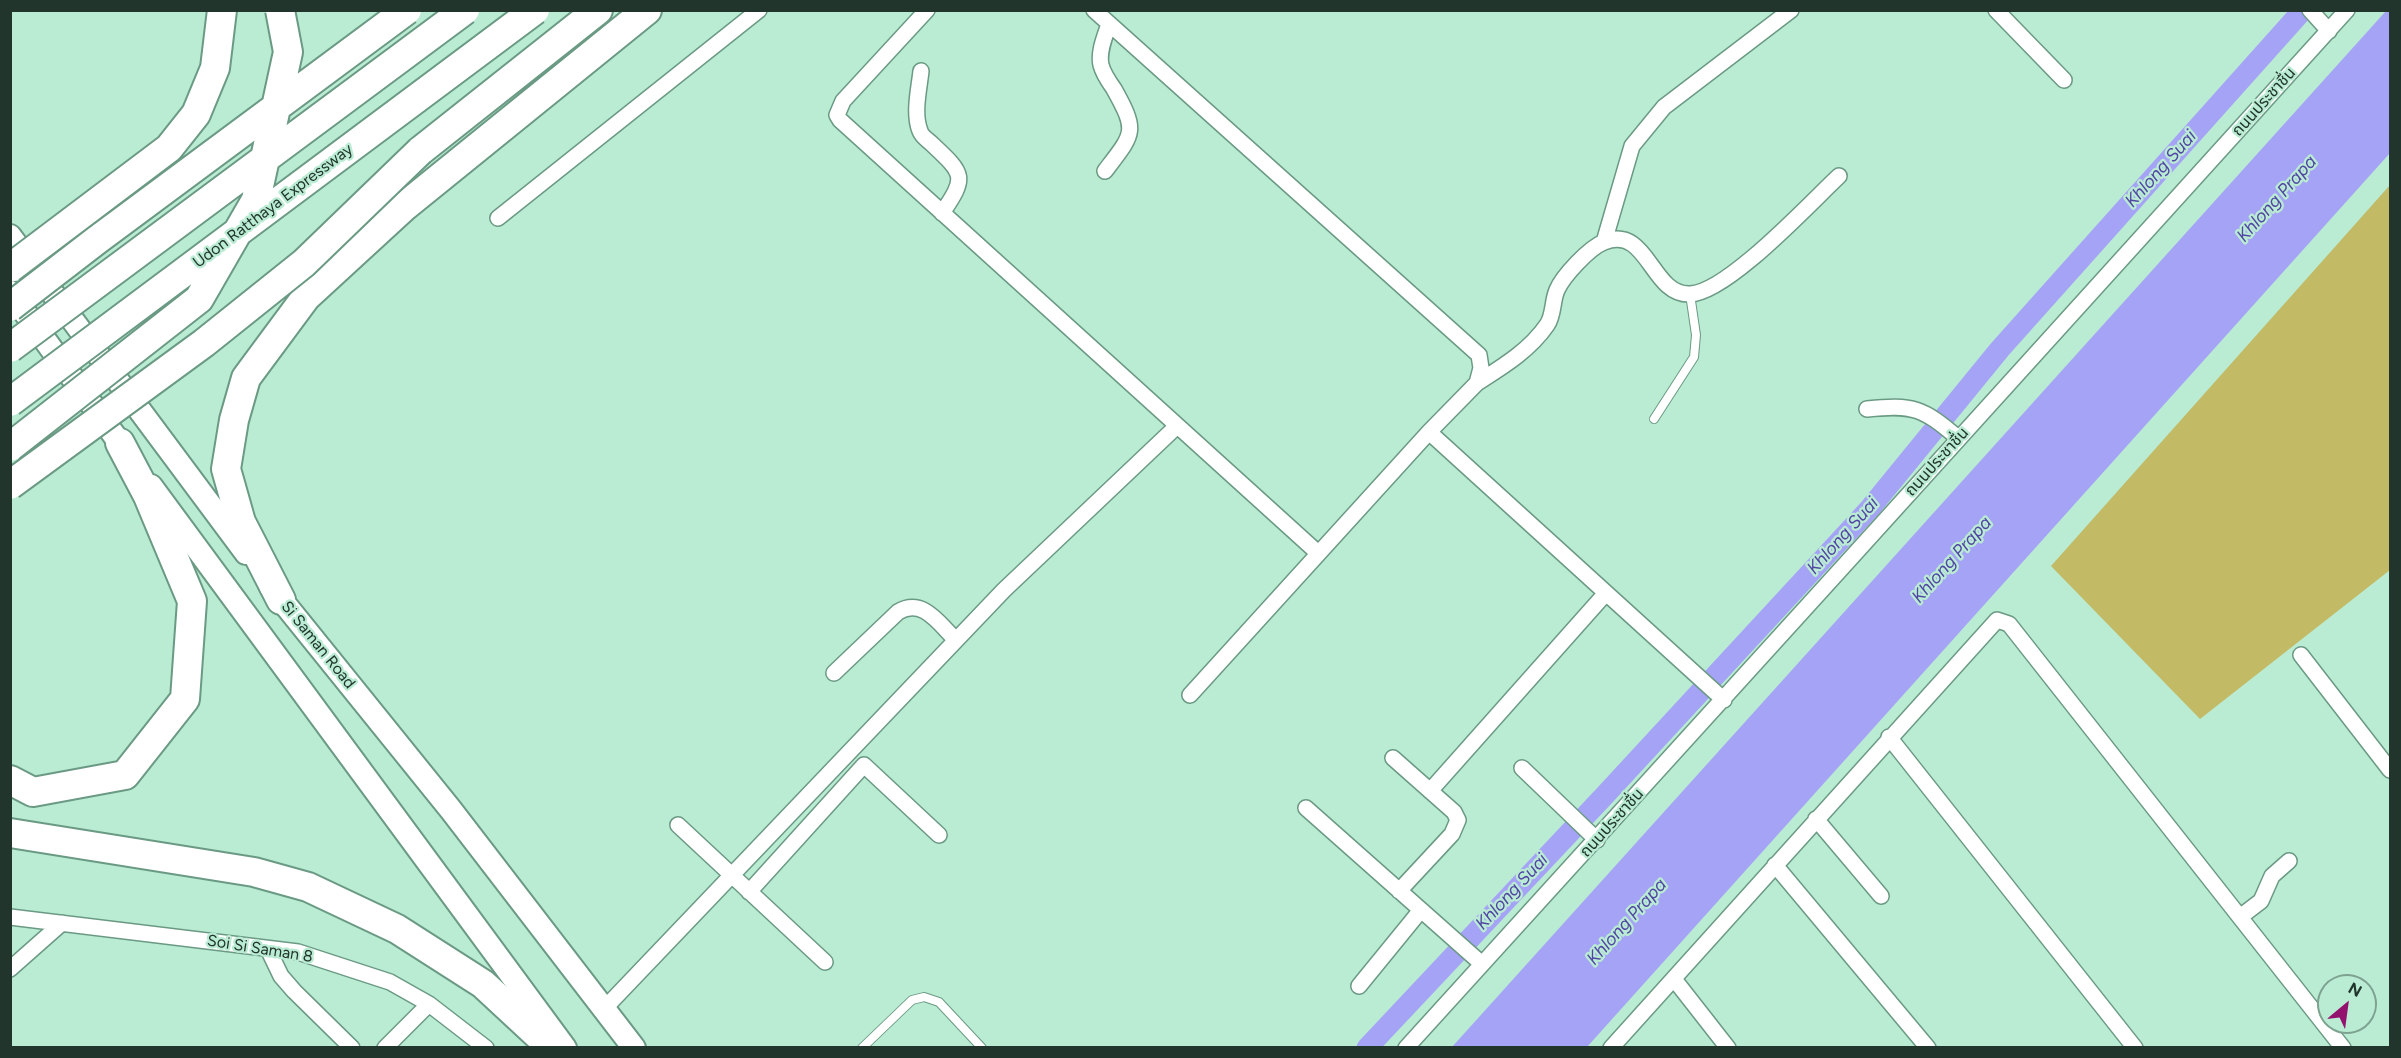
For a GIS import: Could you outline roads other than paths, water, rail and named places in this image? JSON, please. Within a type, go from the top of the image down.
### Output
[{"type":"highway","points":[[10,268],[169,148],[196,114],[215,68],[222,10]]},
{"type":"highway","points":[[10,447],[199,299],[256,200],[288,52],[280,10]]},
{"type":"highway","points":[[19,311],[97,240],[407,10]]},
{"type":"highway","points":[[10,348],[465,10]]},
{"type":"highway","name":"Udon Ratthaya Expressway","points":[[10,402],[535,10]]},
{"type":"highway","points":[[10,485],[204,343],[304,263],[420,151],[598,10]]},
{"type":"highway","points":[[281,600],[241,522],[226,469],[234,420],[246,378],[306,297],[405,206],[647,10]]},
{"type":"highway","points":[[22,786],[124,775],[186,699],[192,601],[148,496],[120,443]]},
{"type":"highway","points":[[12,832],[254,872],[308,887],[397,929],[483,984],[552,1047]]},
{"type":"main road","name":"Si Saman Road","points":[[10,236],[281,600],[451,810],[634,1047]]},
{"type":"main road","points":[[10,292],[19,311],[54,350],[565,1047]]},
{"type":"main road","points":[[19,311],[55,294]]},
{"type":"main road","points":[[54,350],[82,330]]},
{"type":"street","points":[[498,218],[759,10]]},
{"type":"street","points":[[927,10],[843,101],[837,115],[840,120],[1317,553]]},
{"type":"street","points":[[1094,10],[1479,355],[1481,368],[1477,383]]},
{"type":"street","points":[[1604,242],[1632,146],[1647,126],[1664,107],[1791,10]]},
{"type":"street","points":[[1996,10],[2064,80]]},
{"type":"street","name":"ถนนประชาชื่น","points":[[1406,1047],[1477,960],[1597,840],[2347,10]]},
{"type":"street","points":[[2312,13],[2329,31]]},
{"type":"street","points":[[1105,171],[1130,134],[1129,116],[1101,64],[1100,54],[1109,24]]},
{"type":"street","points":[[921,71],[917,118],[920,130],[950,161],[960,175],[960,185],[942,213]]},
{"type":"street","points":[[1190,694],[1429,432],[1477,383],[1508,364],[1535,340],[1549,323],[1557,290],[1587,252],[1604,242],[1617,238],[1629,241],[1675,291],[1690,294],[1718,284],[1749,261],[1839,176]]},
{"type":"street","points":[[1867,409],[1905,406],[1940,423],[1958,438]]},
{"type":"street","points":[[604,1009],[1004,590],[1178,426]]},
{"type":"street","points":[[1429,432],[1724,700]]},
{"type":"street","points":[[1430,791],[1606,593]]},
{"type":"street","points":[[834,673],[907,606],[925,610],[956,640]]},
{"type":"street","points":[[1611,1047],[1997,620],[2006,622],[2343,1047]]},
{"type":"street","points":[[2301,655],[2391,770]]},
{"type":"street","points":[[1889,737],[2135,1047]]},
{"type":"street","points":[[1393,758],[1454,812],[1458,820],[1452,834],[1399,891]]},
{"type":"street","points":[[749,892],[864,765],[939,835]]},
{"type":"street","points":[[1522,768],[1597,840]]},
{"type":"street","points":[[1306,808],[1477,960]]},
{"type":"street","points":[[1816,819],[1881,896]]},
{"type":"street","points":[[678,825],[825,962]]},
{"type":"street","points":[[2240,917],[2261,901],[2272,876],[2289,861]]},
{"type":"street","points":[[1775,865],[1928,1047]]},
{"type":"street","points":[[1359,986],[1421,910]]},
{"type":"street","name":"Soi Si Saman 8","points":[[10,917],[298,952],[390,982],[429,1004],[486,1047]]},
{"type":"street","points":[[10,969],[62,923]]},
{"type":"street","points":[[268,949],[281,976],[352,1047]]},
{"type":"street","points":[[1674,979],[1728,1047]]},
{"type":"street","points":[[385,1047],[429,1004]]},
{"type":"lane","points":[[1654,418],[1694,357],[1696,335],[1690,294]]},
{"type":"lane","points":[[862,1047],[912,1000],[924,997],[939,1002],[982,1047]]},
{"type":"water","name":"Khlong Prapa","points":[[2386,11],[2390,11],[2390,153],[1587,1047],[1452,1047]]},
{"type":"waterway","name":"Khlong Suai","points":[[1367,1048],[1871,507],[2000,349],[2303,10]]}]
